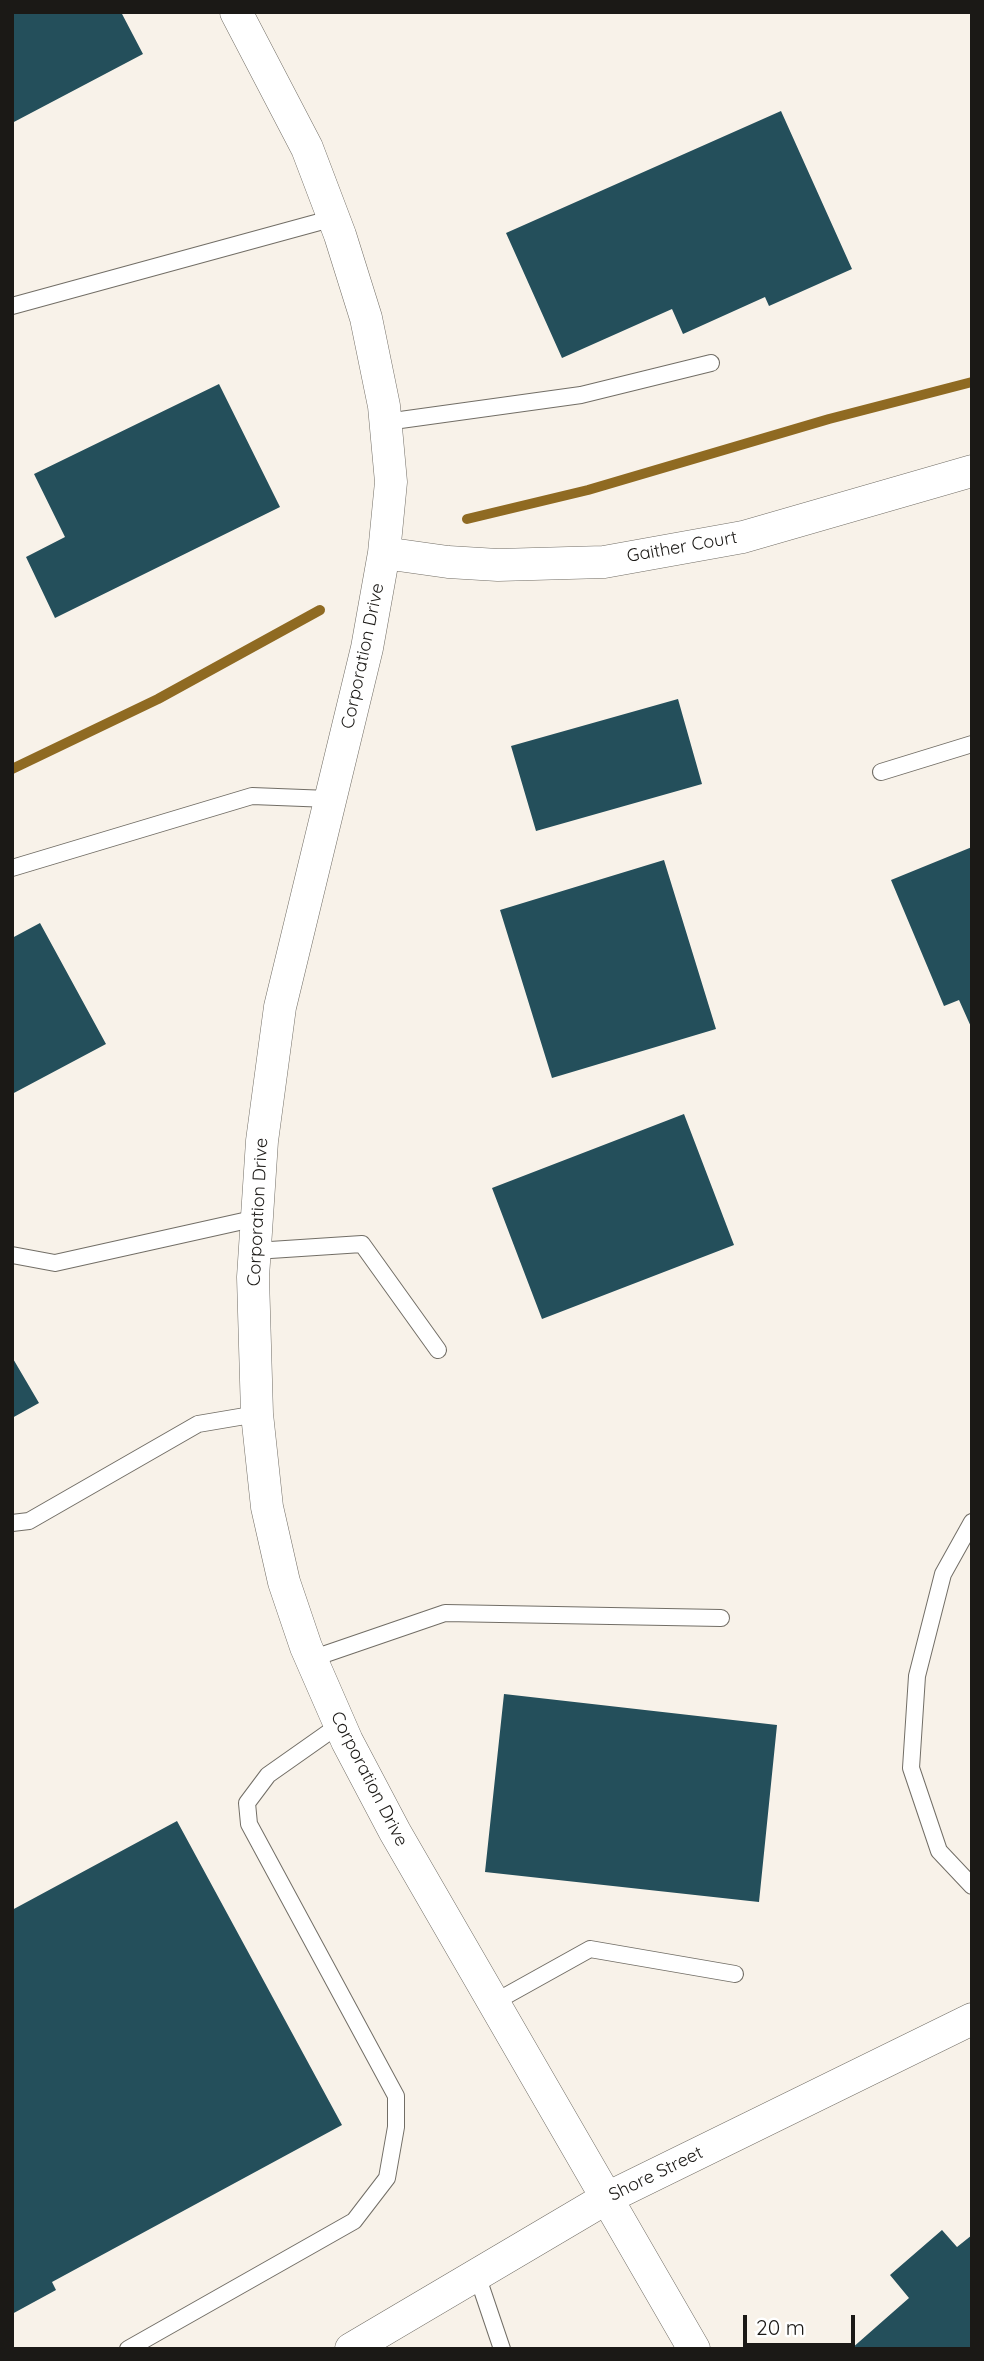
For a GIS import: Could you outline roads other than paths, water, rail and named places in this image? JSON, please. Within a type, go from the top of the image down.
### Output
[{"type":"street","name":"Corporation Drive","points":[[236,12],[307,148],[334,218],[366,318],[386,422],[391,482],[384,553],[367,648],[280,1007],[262,1141],[253,1277],[257,1414],[267,1507],[284,1582],[311,1659],[340,1725],[395,1832],[694,2349]]},
{"type":"street","name":"Gaither Court","points":[[384,553],[448,562],[498,565],[604,562],[743,537],[972,471]]},
{"type":"street","name":"Shore Street","points":[[351,2349],[605,2199],[972,2019]]},
{"type":"lane","points":[[12,306],[334,218]]},
{"type":"lane","points":[[386,422],[581,395],[711,363]]},
{"type":"lane","points":[[881,772],[972,744]]},
{"type":"lane","points":[[12,868],[252,796],[330,799]]},
{"type":"lane","points":[[12,1255],[55,1263],[257,1218]]},
{"type":"lane","points":[[255,1251],[362,1244],[438,1350]]},
{"type":"lane","points":[[12,1523],[29,1521],[198,1424],[257,1414]]},
{"type":"lane","points":[[972,1522],[943,1574],[917,1676],[912,1768],[939,1851],[972,1886]]},
{"type":"lane","points":[[311,1659],[444,1613],[721,1618]]},
{"type":"lane","points":[[128,2349],[354,2221],[387,2178],[396,2127],[396,2096],[250,1824],[247,1803],[268,1775],[340,1725]]},
{"type":"lane","points":[[493,2003],[590,1949],[735,1975]]},
{"type":"lane","points":[[478,2274],[502,2349]]},
{"type":"waterway","points":[[467,519],[588,490],[829,419],[972,382]]},
{"type":"waterway","points":[[12,769],[158,699],[320,610]]}]
